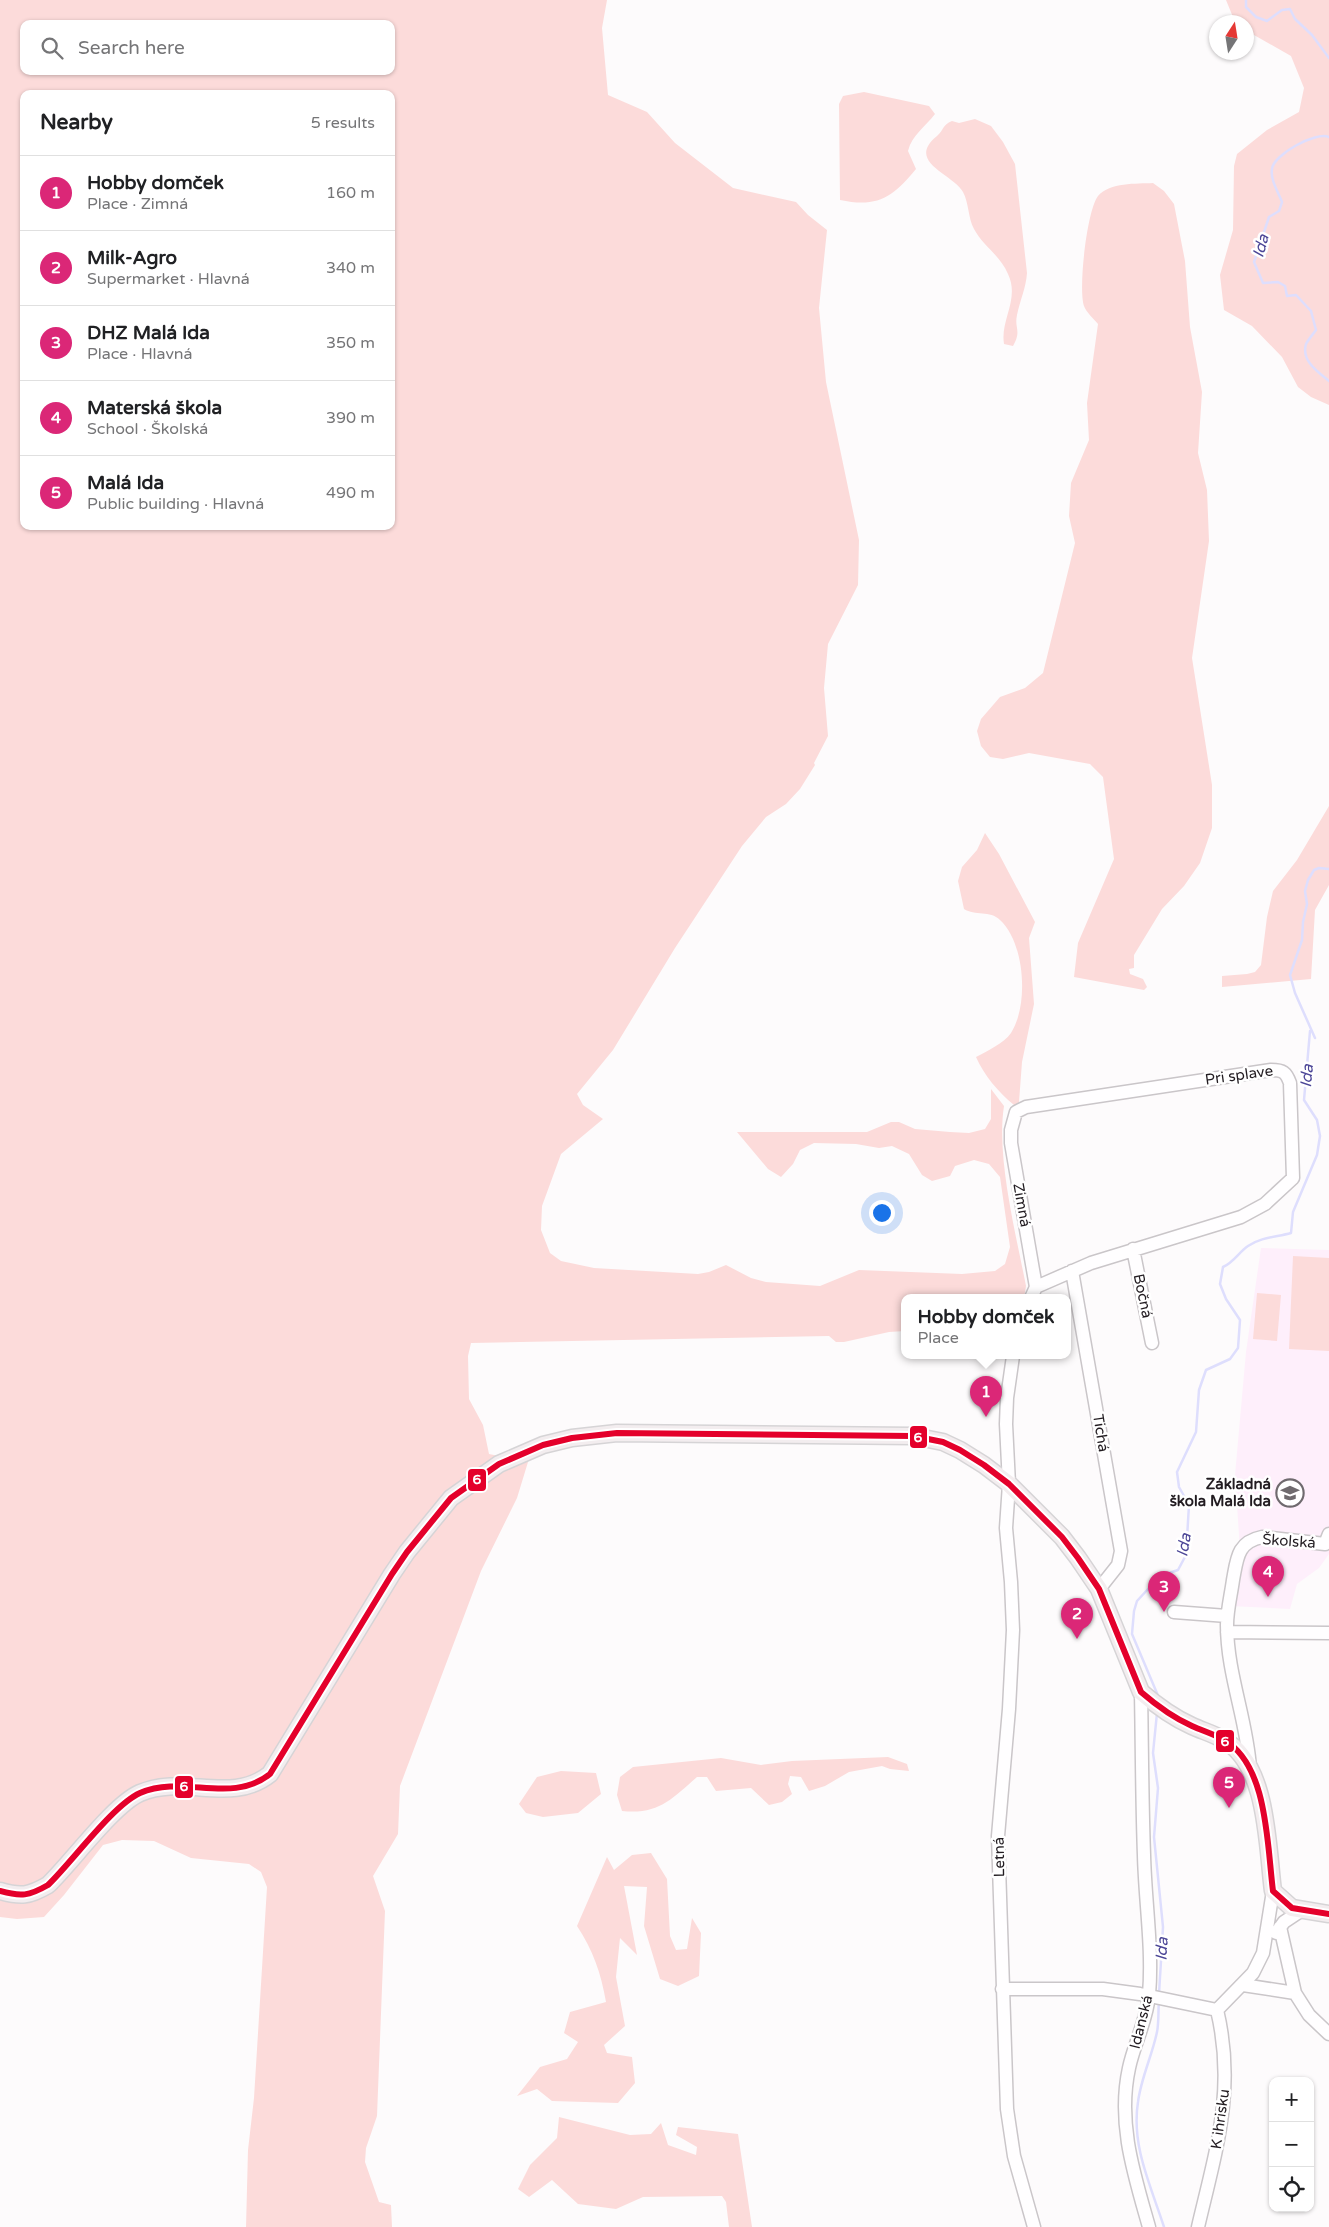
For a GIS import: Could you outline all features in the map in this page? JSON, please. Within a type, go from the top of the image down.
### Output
[{"type":"main road","points":[[0,1890],[23,1895],[34,1893],[48,1885],[119,1808],[140,1793],[171,1786],[239,1788],[255,1784],[270,1774],[407,1552],[452,1498],[499,1464],[543,1445],[572,1438],[617,1433],[816,1434],[913,1436],[933,1439],[952,1445],[972,1456],[1009,1484],[1062,1537],[1099,1589],[1147,1698],[1191,1726],[1240,1741],[1261,1802],[1273,1890],[1283,1902],[1292,1908],[1329,1914]]},
{"type":"street","name":"Pri splave","points":[[1016,1112],[1026,1107],[1261,1071],[1281,1070],[1286,1073],[1290,1082],[1293,1178],[1265,1204],[1242,1217],[1133,1249],[1072,1270],[1034,1293]]},
{"type":"street","name":"Zimná","points":[[1016,1112],[1011,1130],[1011,1143],[1034,1293]]},
{"type":"street","name":"Bočná","points":[[1133,1249],[1152,1343]]},
{"type":"street","name":"Tichá","points":[[1072,1270],[1121,1551],[1118,1564],[1099,1589]]},
{"type":"street","points":[[1009,1484],[1007,1398],[1013,1359]]},
{"type":"street","name":"Letná","points":[[1009,1484],[1006,1528],[1013,1630],[1010,1709],[998,1836],[1002,1990],[1007,2109],[1014,2156],[1034,2227]]},
{"type":"street","name":"Školská","points":[[1240,1741],[1227,1632],[1227,1616],[1240,1550],[1253,1539],[1262,1537],[1325,1544],[1329,1534]]},
{"type":"street","points":[[1174,1612],[1227,1616]]},
{"type":"street","points":[[1227,1632],[1329,1633]]},
{"type":"street","name":"Idanská","points":[[1147,1698],[1144,1856],[1151,1997],[1129,2067],[1124,2109],[1125,2135],[1130,2160],[1149,2227]]},
{"type":"street","points":[[1263,1953],[1273,1890]]},
{"type":"street","points":[[1002,1990],[1103,1988],[1217,2010],[1253,1973],[1263,1953],[1284,1922],[1302,1910]]},
{"type":"street","points":[[1280,1927],[1295,1993],[1309,2015],[1329,2034]]},
{"type":"street","points":[[1243,1985],[1295,1993]]},
{"type":"street","name":"K ihrisku","points":[[1198,2227],[1214,2160],[1226,2090],[1224,2038],[1217,2010]]},
{"type":"shaded area","points":[[0,0],[607,0],[602,28],[608,95],[647,112],[675,143],[733,188],[796,202],[808,215],[827,230],[819,308],[826,382],[859,540],[858,585],[828,644],[824,688],[828,736],[814,763],[815,765],[800,789],[786,804],[766,817],[742,846],[675,948],[613,1050],[577,1094],[583,1105],[603,1119],[561,1154],[542,1206],[541,1230],[550,1253],[561,1261],[594,1268],[698,1274],[726,1265],[751,1278],[766,1282],[820,1286],[859,1270],[962,1274],[995,1271],[1005,1264],[1010,1247],[1000,1177],[989,1164],[974,1160],[955,1166],[950,1176],[932,1181],[922,1175],[909,1154],[892,1146],[879,1148],[856,1144],[814,1143],[800,1150],[793,1164],[781,1177],[768,1169],[737,1132],[867,1132],[891,1122],[899,1122],[915,1129],[969,1133],[985,1129],[991,1119],[991,1089],[1004,1106],[1002,1126],[1005,1172],[1026,1286],[1025,1294],[901,1294],[901,1331],[844,1342],[836,1342],[829,1336],[471,1343],[468,1356],[469,1399],[483,1425],[489,1454],[528,1462],[517,1498],[481,1571],[400,1786],[398,1834],[373,1876],[385,1911],[377,2116],[366,2148],[365,2162],[379,2202],[391,2205],[392,2227],[246,2227],[248,2150],[254,2098],[267,1887],[261,1872],[249,1864],[191,1858],[154,1841],[122,1840],[103,1845],[64,1895],[44,1917],[17,1919],[0,1917]]},
{"type":"shaded area","points":[[1226,0],[1329,0],[1329,405],[1311,397],[1298,387],[1282,357],[1252,326],[1224,310],[1220,275],[1233,230],[1234,166],[1237,154],[1267,130],[1299,112],[1304,88],[1291,56],[1254,35],[1254,15],[1232,15]]},
{"type":"shaded area","points":[[864,92],[929,106],[935,114],[910,145],[908,151],[916,169],[900,187],[884,198],[875,201],[853,202],[840,200],[839,104],[843,96]]},
{"type":"shaded area","points":[[975,119],[991,126],[1003,142],[1015,164],[1027,273],[1016,320],[1017,336],[1013,346],[1004,344],[1005,326],[1012,292],[1005,267],[974,229],[963,192],[958,185],[934,167],[926,153],[929,145],[946,124],[952,121],[959,123]]},
{"type":"shaded area","points":[[1153,183],[1164,191],[1174,204],[1185,261],[1190,327],[1202,392],[1198,453],[1207,490],[1209,541],[1192,658],[1212,785],[1212,828],[1200,863],[1184,886],[1162,909],[1134,955],[1134,968],[1129,969],[1130,974],[1143,979],[1147,987],[1144,990],[1074,977],[1078,943],[1114,859],[1103,777],[1090,764],[1029,753],[1003,759],[990,757],[981,746],[977,731],[981,719],[1000,697],[1025,688],[1043,673],[1075,543],[1069,516],[1071,483],[1089,440],[1087,403],[1098,324],[1085,308],[1082,297],[1087,232],[1094,204],[1098,196],[1109,188]]},
{"type":"shaded area","points":[[1329,806],[1329,885],[1315,910],[1311,979],[1222,987],[1222,976],[1255,972],[1261,965],[1267,917],[1273,891],[1297,860]]},
{"type":"shaded area","points":[[985,833],[999,854],[1035,922],[1029,938],[1034,1004],[1022,1062],[1019,1102],[1017,1105],[1014,1105],[1002,1095],[987,1077],[976,1057],[1000,1043],[1011,1033],[1017,1021],[1022,991],[1019,958],[1015,943],[1008,930],[1000,920],[992,915],[964,909],[958,881],[962,867],[977,850]]},
{"type":"shaded area","points":[[1261,1248],[1329,1250],[1329,1554],[1319,1568],[1297,1584],[1290,1609],[1229,1606],[1240,1550],[1235,1475],[1246,1352]]},
{"type":"shaded area","points":[[1293,1256],[1329,1258],[1329,1351],[1289,1349]]},
{"type":"shaded area","points":[[1257,1293],[1281,1295],[1277,1341],[1253,1339]]},
{"type":"shaded area","points":[[888,1757],[907,1764],[909,1771],[882,1766],[849,1772],[825,1786],[809,1791],[801,1777],[790,1776],[788,1784],[792,1794],[782,1802],[769,1805],[751,1788],[716,1791],[707,1777],[697,1777],[664,1804],[635,1812],[622,1811],[617,1795],[620,1777],[633,1767],[721,1758],[761,1765],[792,1761]]},
{"type":"shaded area","points":[[561,1771],[596,1773],[601,1794],[578,1813],[543,1817],[526,1813],[519,1804],[537,1777]]},
{"type":"shaded area","points":[[651,1853],[667,1879],[670,1936],[676,1950],[687,1949],[692,1918],[701,1933],[699,1976],[678,1986],[660,1979],[644,1926],[647,1887],[624,1886],[637,1955],[620,1938],[616,1977],[625,2026],[604,2045],[607,2053],[632,2057],[635,2083],[618,2103],[552,2101],[537,2089],[517,2096],[540,2067],[567,2059],[578,2042],[564,2033],[570,2012],[606,2002],[596,1962],[577,1926],[607,1857],[614,1870],[632,1855]]},
{"type":"shaded area","points":[[559,2117],[630,2135],[651,2134],[661,2123],[668,2145],[696,2155],[697,2147],[676,2135],[678,2127],[738,2134],[752,2227],[729,2227],[726,2202],[722,2196],[643,2197],[616,2209],[578,2204],[552,2180],[529,2197],[518,2189],[530,2165],[557,2138]]},
{"type":"waterway","name":"Ida","points":[[1246,0],[1246,7],[1256,17],[1267,21],[1282,10],[1290,9],[1295,19],[1312,35],[1329,58]]},
{"type":"waterway","name":"Ida","points":[[1329,137],[1315,137],[1306,141],[1287,151],[1274,163],[1272,177],[1282,202],[1279,211],[1269,217],[1254,262],[1263,283],[1278,282],[1285,286],[1287,296],[1296,295],[1311,311],[1316,330],[1306,344],[1306,356],[1312,366],[1329,381]]},
{"type":"waterway","name":"Ida","points":[[1315,1038],[1295,993],[1290,975],[1302,940],[1307,904],[1305,891],[1308,880],[1314,870],[1319,868],[1329,869]]},
{"type":"waterway","name":"Ida","points":[[1159,1698],[1132,1634],[1134,1611],[1137,1601],[1160,1576],[1178,1570],[1186,1555],[1189,1505],[1179,1487],[1177,1472],[1196,1432],[1199,1390],[1206,1370],[1230,1359],[1238,1348],[1240,1320],[1226,1299],[1220,1284],[1223,1267],[1253,1243],[1291,1233],[1293,1212],[1317,1155],[1320,1136],[1317,1120],[1304,1100],[1310,1031]]},
{"type":"waterway","name":"Ida","points":[[1157,1713],[1153,1753],[1158,1788],[1154,1837],[1163,1927],[1159,1994]]},
{"type":"waterway","name":"Ida","points":[[1159,2002],[1157,2032],[1138,2102],[1137,2134],[1143,2166],[1164,2227]]},
{"type":"transit line","name":"6","points":[[0,1891],[19,1895],[30,1893],[48,1885],[105,1821],[129,1799],[140,1793],[173,1786],[223,1789],[239,1787],[255,1783],[270,1774],[407,1552],[451,1498],[499,1464],[543,1445],[572,1438],[617,1433],[913,1436],[943,1442],[984,1465],[1009,1484],[1062,1537],[1099,1589],[1141,1692],[1179,1719],[1224,1740],[1238,1752],[1249,1768],[1263,1808],[1273,1891],[1292,1908],[1329,1914]]},
{"type":"place","name":"Hobby domček","points":[[986,1417]]},
{"type":"place","name":"Základná škola Malá Ida","points":[[1290,1493]]},
{"type":"place","name":"Materská škola","points":[[1268,1597]]},
{"type":"place","name":"DHZ Malá Ida","points":[[1164,1612]]},
{"type":"place","name":"Milk-Agro","points":[[1077,1639]]},
{"type":"place","name":"Malá Ida","points":[[1229,1808]]}]
